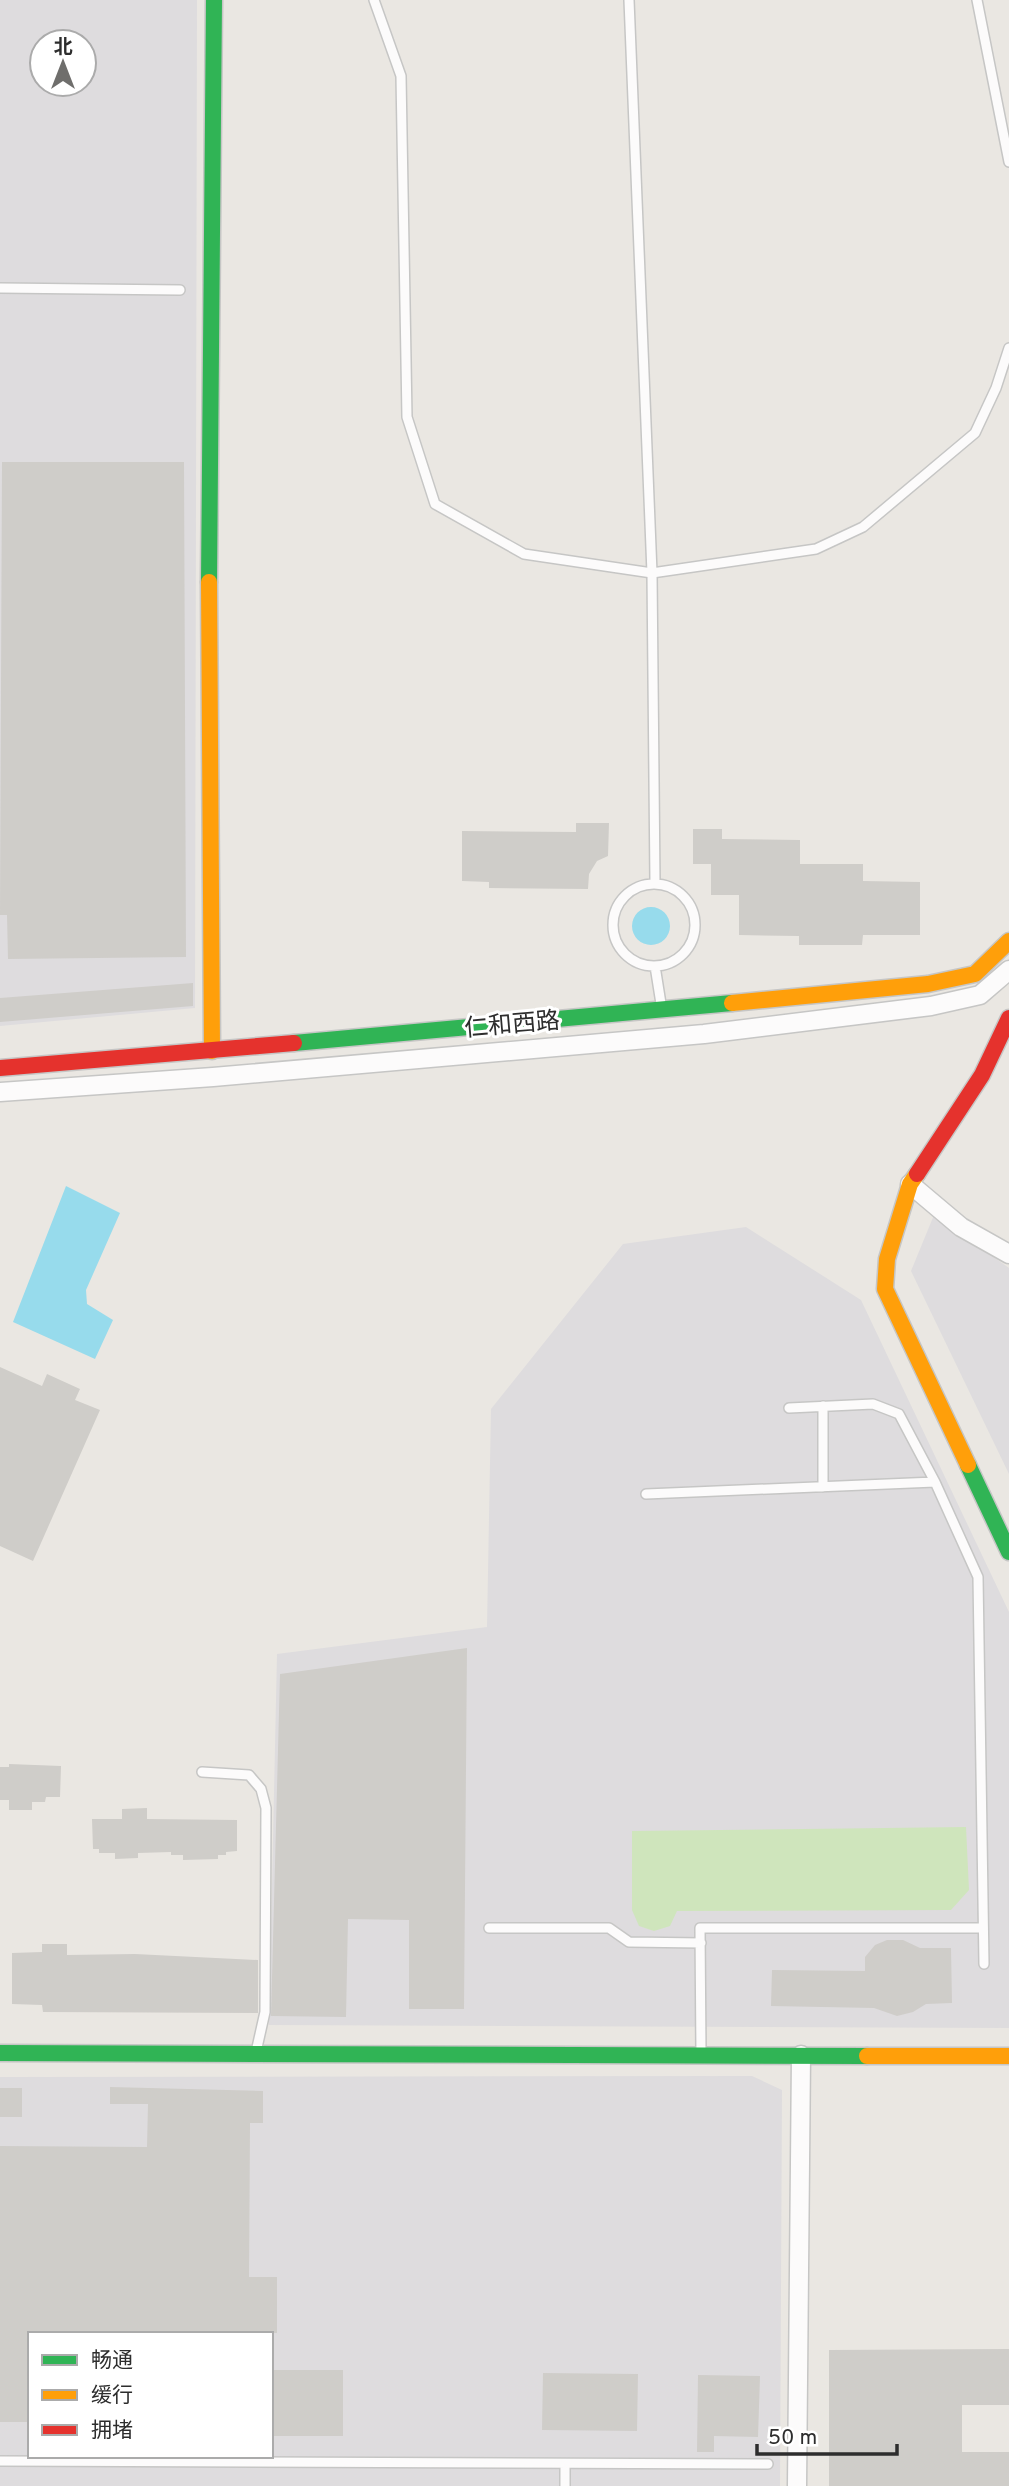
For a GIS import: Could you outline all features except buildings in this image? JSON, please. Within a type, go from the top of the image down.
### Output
[{"type":"street","points":[[212,1051],[208,442],[214,0]]},
{"type":"street","name":"仁和西路","points":[[0,1068],[662,1011],[928,984],[975,974],[1009,941]]},
{"type":"street","name":"仁和西路","points":[[0,1092],[213,1077],[704,1034],[932,1006],[980,995],[1009,970]]},
{"type":"street","points":[[698,1007],[704,1034]]},
{"type":"street","points":[[1009,1018],[982,1075],[910,1184],[887,1259],[885,1289],[1009,1552]]},
{"type":"street","points":[[910,1184],[961,1227],[1009,1254]]},
{"type":"street","points":[[0,2053],[1009,2056]]},
{"type":"street","points":[[797,2486],[801,2055]]},
{"type":"lane","points":[[374,0],[401,76],[407,416],[435,504],[524,554],[652,573],[816,549],[863,527],[975,433],[996,388],[1009,348]]},
{"type":"lane","points":[[629,0],[652,573],[656,883]]},
{"type":"lane","points":[[977,0],[1009,162]]},
{"type":"lane","points":[[0,288],[180,290]]},
{"type":"lane","points":[[656,883],[680,892],[695,913],[696,926],[687,951],[677,960],[655,966],[638,963],[626,956],[613,930],[613,916],[628,892],[641,885],[656,883]]},
{"type":"lane","points":[[655,966],[662,1011]]},
{"type":"lane","points":[[789,1408],[873,1404],[899,1414],[935,1482],[978,1577],[984,1964]]},
{"type":"lane","points":[[823,1406],[823,1487]]},
{"type":"lane","points":[[646,1494],[935,1482]]},
{"type":"lane","points":[[202,1772],[249,1775],[261,1789],[266,1808],[265,2012],[256,2053]]},
{"type":"lane","points":[[489,1928],[609,1928],[629,1942],[701,1943]]},
{"type":"lane","points":[[701,2054],[700,1928],[982,1928]]},
{"type":"lane","points":[[0,2461],[768,2464]]},
{"type":"lane","points":[[565,2463],[565,2486]]},
{"type":"shaded area","points":[[0,0],[197,0],[195,1008],[0,1026]]},
{"type":"shaded area","points":[[934,1215],[1009,1268],[1009,1474],[911,1271]]},
{"type":"shaded area","points":[[746,1227],[861,1300],[1009,1612],[1009,2028],[269,2025],[277,1654],[487,1627],[491,1409],[623,1244]]},
{"type":"shaded area","points":[[752,2076],[782,2090],[780,2486],[0,2486],[0,2077]]},
{"type":"green space","points":[[966,1827],[969,1890],[951,1910],[677,1911],[670,1926],[654,1931],[639,1926],[632,1910],[632,1831]]},
{"type":"water","points":[[651,907],[665,912],[670,926],[665,940],[651,945],[637,940],[632,926],[637,912]]},
{"type":"water","points":[[66,1186],[120,1213],[86,1290],[87,1304],[113,1320],[95,1359],[13,1322]]},
{"type":"traffic: fast","points":[[209,582],[214,0]]},
{"type":"traffic: fast","points":[[294,1043],[732,1003]]},
{"type":"traffic: fast","points":[[968,1465],[1009,1552]]},
{"type":"traffic: fast","points":[[0,2053],[867,2056]]},
{"type":"traffic: slow","points":[[209,582],[212,1051]]},
{"type":"traffic: slow","points":[[732,1003],[928,984],[975,974],[1009,941]]},
{"type":"traffic: slow","points":[[917,1174],[910,1184],[887,1259],[885,1289],[968,1465]]},
{"type":"traffic: slow","points":[[867,2056],[1009,2056]]},
{"type":"traffic: jam","points":[[917,1174],[982,1075],[1009,1018]]},
{"type":"traffic: jam","points":[[0,1068],[294,1043]]}]
